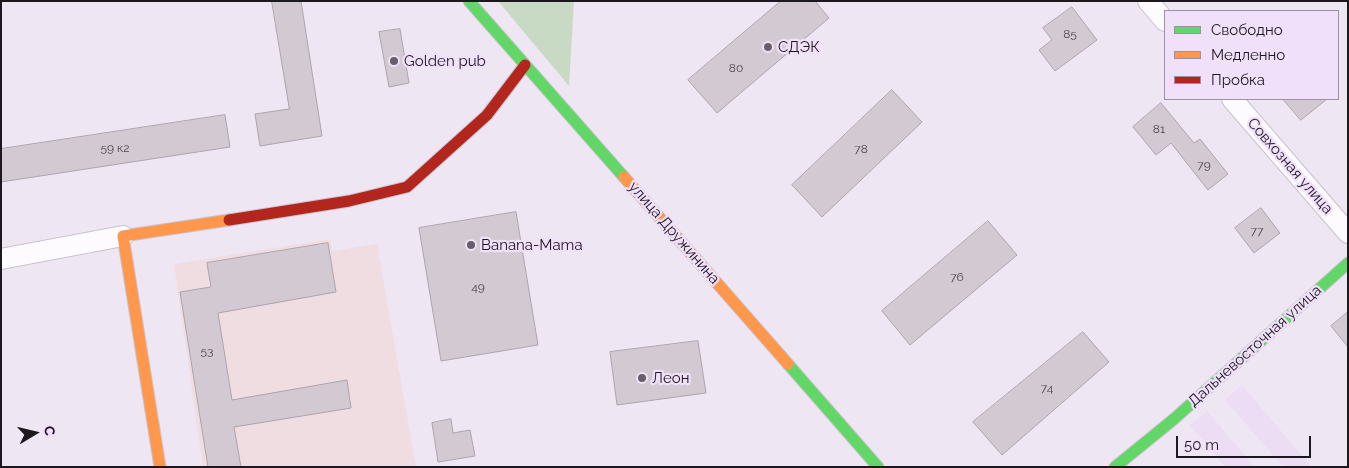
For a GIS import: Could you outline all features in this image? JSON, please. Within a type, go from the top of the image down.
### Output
[{"type":"street","name":"улица Дружинина","points":[[469,1],[878,467]]},
{"type":"street","points":[[1148,1],[1164,20]]},
{"type":"street","points":[[1,259],[123,236],[349,201],[384,194],[407,186],[487,115],[524,65]]},
{"type":"street","name":"Совхозная улица","points":[[1233,100],[1348,233]]},
{"type":"street","points":[[123,236],[160,467]]},
{"type":"street","name":"Дальневосточная улица","points":[[1115,467],[1174,419],[1348,263]]},
{"type":"shaded area","points":[[330,239],[332,251],[377,244],[416,467],[203,467],[174,264]]},
{"type":"shaded area","points":[[1242,385],[1312,467],[1283,467],[1225,400]]},
{"type":"shaded area","points":[[1207,411],[1255,467],[1225,467],[1190,425]]},
{"type":"green space","points":[[498,1],[574,1],[569,86]]},
{"type":"building","points":[[272,1],[301,1],[322,136],[260,146],[255,114],[289,109]]},
{"type":"building","points":[[781,1],[815,1],[829,18],[717,113],[688,80]]},
{"type":"building","points":[[1072,7],[1097,40],[1055,71],[1039,50],[1052,40],[1043,28]]},
{"type":"building","points":[[400,29],[409,83],[389,87],[379,32]]},
{"type":"building","points":[[892,90],[922,122],[822,217],[792,185]]},
{"type":"building","points":[[1284,100],[1326,100],[1301,120]]},
{"type":"building","points":[[1161,103],[1194,143],[1200,139],[1228,174],[1208,190],[1171,143],[1156,155],[1133,127]]},
{"type":"building","points":[[225,115],[230,147],[1,182],[1,149]]},
{"type":"building","points":[[1261,208],[1280,233],[1254,253],[1235,228]]},
{"type":"building","points":[[516,212],[538,345],[441,361],[419,228]]},
{"type":"building","points":[[988,221],[1017,255],[910,345],[882,311]]},
{"type":"building","points":[[328,243],[336,292],[218,313],[232,400],[347,380],[351,408],[234,427],[241,467],[208,467],[180,292],[211,287],[207,263]]},
{"type":"building","points":[[1348,312],[1348,347],[1331,326]]},
{"type":"building","points":[[1083,332],[1109,362],[1002,455],[973,422]]},
{"type":"building","points":[[698,341],[706,393],[617,405],[610,352]]},
{"type":"building","points":[[451,419],[453,433],[470,430],[475,456],[438,462],[432,423]]},
{"type":"traffic: fast","points":[[469,1],[624,177]]},
{"type":"traffic: fast","points":[[1115,467],[1174,419],[1348,263]]},
{"type":"traffic: fast","points":[[788,364],[878,467]]},
{"type":"traffic: slow","points":[[624,177],[788,364]]},
{"type":"traffic: slow","points":[[160,467],[123,236],[229,220]]},
{"type":"traffic: jam","points":[[229,220],[349,201],[407,187],[487,115],[525,65]]},
{"type":"place","name":"СДЭК","points":[[768,47]]},
{"type":"place","name":"Golden pub","points":[[394,61]]},
{"type":"place","name":"Banana-Mama","points":[[471,245]]},
{"type":"place","name":"Леон","points":[[642,378]]}]
